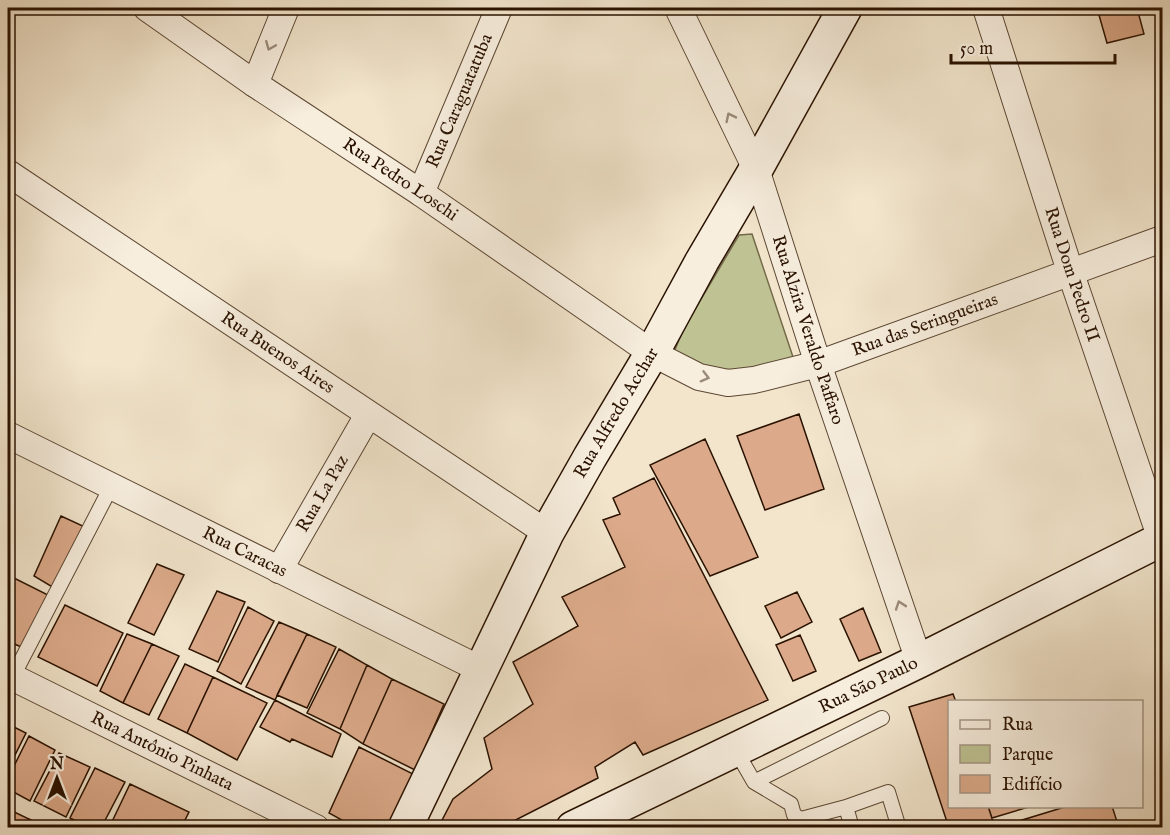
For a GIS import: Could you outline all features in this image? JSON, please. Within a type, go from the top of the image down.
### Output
[{"type":"street","name":"Rua Pedro Loschi","points":[[147,8],[255,84],[421,193],[652,353]]},
{"type":"street","points":[[255,84],[286,8]]},
{"type":"street","name":"Rua Caraguatatuba","points":[[421,193],[499,8]]},
{"type":"street","name":"Rua Alzira Veraldo Paffaro","points":[[678,8],[756,169],[818,364],[919,660]]},
{"type":"street","name":"Rua Alfredo Acchar","points":[[405,828],[547,533],[652,353],[845,8]]},
{"type":"street","name":"Rua Dom Pedro II","points":[[986,8],[1070,271],[1162,540]]},
{"type":"street","name":"Rua Buenos Aires","points":[[8,172],[547,533]]},
{"type":"street","name":"Rua das Seringueiras","points":[[652,353],[699,377],[728,383],[754,380],[818,364],[1162,239]]},
{"type":"street","name":"Rua La Paz","points":[[279,570],[368,415]]},
{"type":"street","name":"Rua Caracas","points":[[8,435],[480,669]]},
{"type":"street","name":"Rua São Paulo","points":[[573,828],[1162,540]]},
{"type":"street","name":"Rua Antônio Pinhata","points":[[9,679],[316,828]]},
{"type":"lane","points":[[9,679],[111,487]]},
{"type":"lane","points":[[754,782],[882,718]]},
{"type":"lane","points":[[735,749],[754,782],[791,804],[794,815],[801,819],[846,807],[888,792],[899,828]]},
{"type":"lane","points":[[846,807],[852,828]]},
{"type":"green space","points":[[752,234],[793,357],[768,367],[731,374],[706,370],[691,364],[674,352],[684,328],[739,235]]},
{"type":"building","points":[[1097,8],[1137,8],[1144,34],[1107,43]]},
{"type":"building","points":[[799,414],[824,489],[765,510],[737,436]]},
{"type":"building","points":[[705,439],[758,557],[710,576],[650,465]]},
{"type":"building","points":[[654,478],[768,700],[643,755],[635,742],[595,767],[598,778],[500,828],[438,828],[453,799],[492,769],[484,738],[533,704],[513,662],[578,626],[562,597],[625,567],[603,520],[620,514],[613,498]]},
{"type":"building","points":[[61,516],[85,527],[54,588],[34,576]]},
{"type":"building","points":[[157,564],[184,575],[154,635],[128,623]]},
{"type":"building","points":[[8,575],[48,595],[21,647],[8,641]]},
{"type":"building","points":[[217,591],[245,602],[218,662],[189,649]]},
{"type":"building","points":[[797,592],[812,622],[781,638],[765,606]]},
{"type":"building","points":[[65,605],[123,633],[97,686],[38,657]]},
{"type":"building","points":[[248,607],[274,621],[241,684],[217,671]]},
{"type":"building","points":[[863,608],[881,652],[859,661],[840,619]]},
{"type":"building","points":[[279,622],[307,634],[275,700],[246,687]]},
{"type":"building","points":[[127,634],[152,644],[123,703],[100,691]]},
{"type":"building","points":[[307,634],[336,647],[307,708],[277,695]]},
{"type":"building","points":[[800,635],[816,671],[793,681],[776,645]]},
{"type":"building","points":[[152,644],[179,656],[149,715],[123,703]]},
{"type":"building","points":[[339,649],[367,665],[340,729],[307,713]]},
{"type":"building","points":[[185,664],[213,677],[187,733],[158,719]]},
{"type":"building","points":[[367,665],[392,679],[363,744],[340,729]]},
{"type":"building","points":[[213,677],[267,703],[237,760],[187,733]]},
{"type":"building","points":[[392,679],[444,704],[415,770],[363,744]]},
{"type":"building","points":[[953,694],[955,700],[948,700],[948,808],[989,808],[995,828],[949,828],[909,707]]},
{"type":"building","points":[[275,700],[341,734],[332,757],[292,739],[290,742],[260,727]]},
{"type":"building","points":[[8,724],[26,733],[8,769]]},
{"type":"building","points":[[29,736],[55,750],[30,801],[8,789],[8,778]]},
{"type":"building","points":[[359,747],[413,774],[390,821],[374,828],[356,828],[329,813]]},
{"type":"building","points":[[59,753],[90,767],[66,817],[34,801]]},
{"type":"building","points":[[95,768],[125,782],[101,828],[90,828],[70,818]]},
{"type":"building","points":[[130,784],[189,812],[181,828],[109,828]]},
{"type":"building","points":[[989,808],[1025,808],[992,818]]},
{"type":"building","points":[[1061,808],[1113,808],[1119,828],[996,828]]},
{"type":"building","points":[[8,809],[29,819],[24,828],[8,828]]},
{"type":"building","points":[[29,819],[46,828],[24,828]]}]
